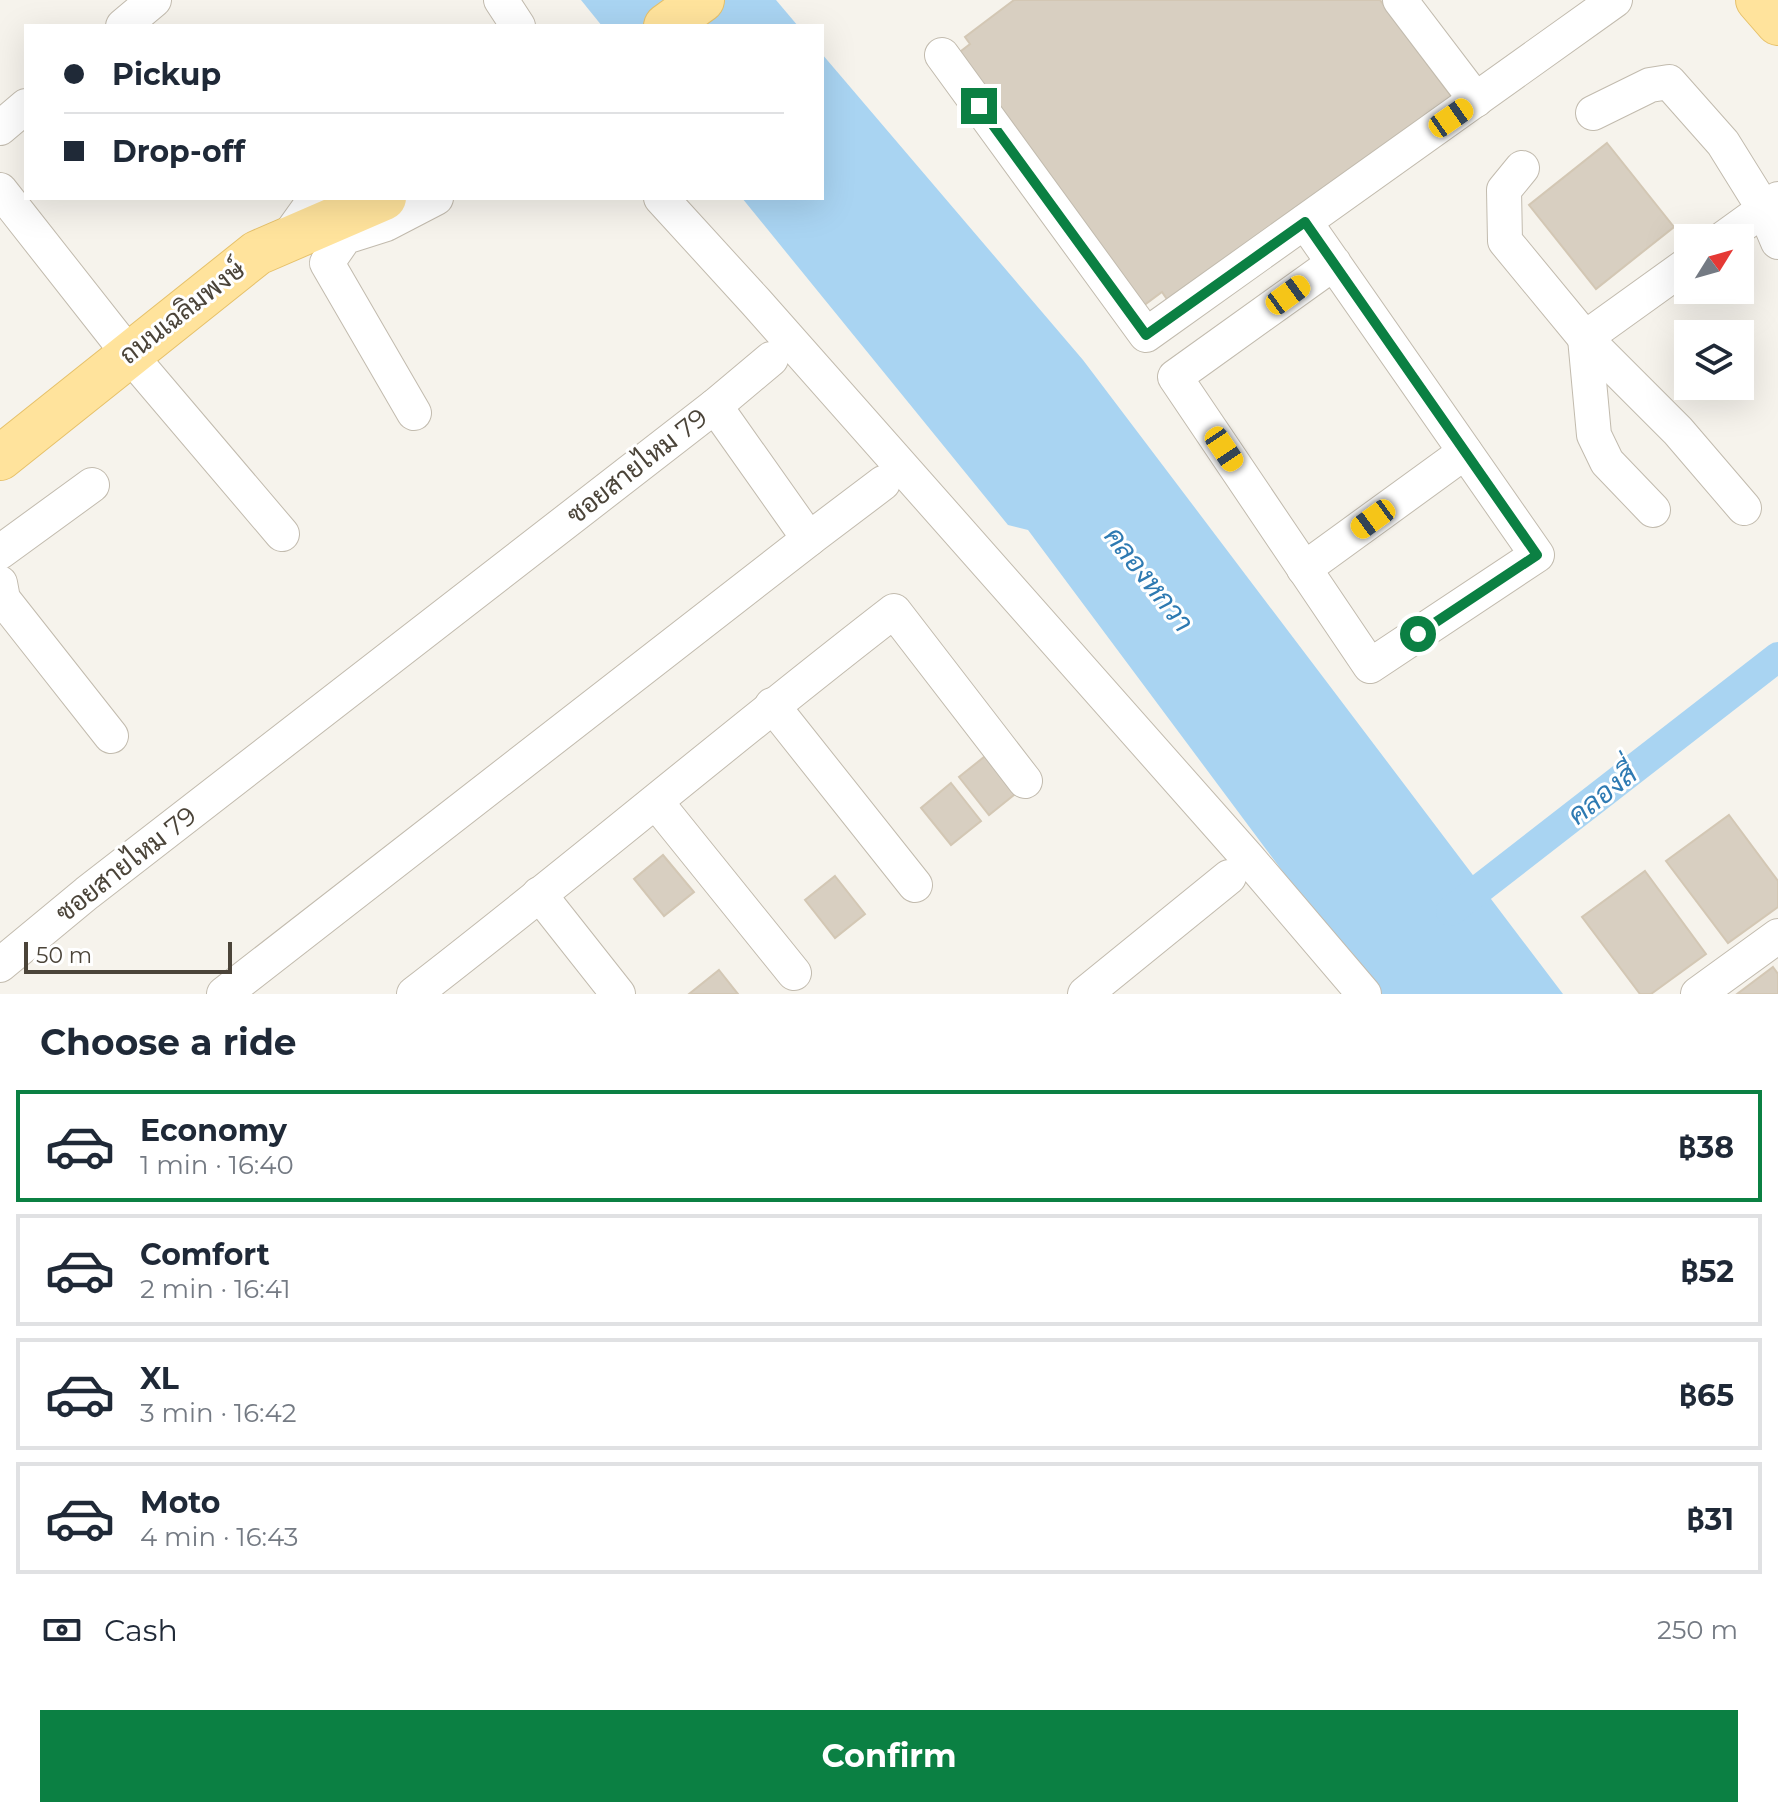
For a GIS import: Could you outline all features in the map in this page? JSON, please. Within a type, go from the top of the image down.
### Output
[{"type":"main road","points":[[669,24],[702,0]]},
{"type":"main road","points":[[1758,0],[1778,23]]},
{"type":"main road","name":"ถนนเฉลิมพงษ์","points":[[0,458],[129,354],[272,246],[379,200]]},
{"type":"street","points":[[125,24],[154,0]]},
{"type":"street","points":[[501,0],[517,24]]},
{"type":"street","points":[[1400,0],[1476,100]]},
{"type":"street","points":[[942,55],[1146,335],[1615,0]]},
{"type":"street","points":[[1593,113],[1650,85],[1669,82],[1771,204],[1778,242]]},
{"type":"street","points":[[0,128],[24,108]]},
{"type":"street","points":[[1522,168],[1504,190],[1505,241],[1585,338],[1678,431],[1744,508]]},
{"type":"street","points":[[0,190],[129,354],[282,534]]},
{"type":"street","points":[[314,200],[272,246],[289,259],[386,224],[432,200]]},
{"type":"street","points":[[663,200],[1227,834],[1364,994]]},
{"type":"street","points":[[1743,224],[1771,204]]},
{"type":"street","points":[[1305,222],[1334,263],[1537,555],[1370,666],[1175,377],[1334,263]]},
{"type":"street","points":[[345,237],[327,263],[414,413]]},
{"type":"street","points":[[1585,338],[1674,274]]},
{"type":"street","points":[[1585,338],[1594,435],[1607,462],[1653,510]]},
{"type":"street","points":[[715,406],[771,359]]},
{"type":"street","name":"ซอยสายไหม 79","points":[[0,965],[112,874],[715,406],[809,539]]},
{"type":"street","points":[[1304,569],[1465,452]]},
{"type":"street","points":[[224,994],[883,483]]},
{"type":"street","points":[[0,552],[92,485]]},
{"type":"street","points":[[0,583],[3,599],[111,736]]},
{"type":"street","points":[[423,991],[772,705],[894,611],[1025,781]]},
{"type":"street","points":[[772,705],[915,885]]},
{"type":"street","points":[[656,802],[794,973]]},
{"type":"street","points":[[1085,994],[1229,877]]},
{"type":"street","points":[[539,894],[618,994]]},
{"type":"street","points":[[1698,994],[1778,936]]},
{"type":"water","points":[[581,0],[776,0],[796,24],[600,24]]},
{"type":"water","name":"คลองหกวา","points":[[824,56],[1083,360],[1563,994],[1374,994],[1028,530],[1008,525],[744,200],[824,200]]},
{"type":"building","points":[[1014,0],[1380,0],[1454,100],[1173,308],[1162,292],[1143,306],[956,55],[970,44],[965,37]]},
{"type":"building","points":[[1607,143],[1674,227],[1596,289],[1529,205]]},
{"type":"building","points":[[989,753],[1019,791],[989,815],[959,777]]},
{"type":"building","points":[[951,783],[981,821],[951,845],[921,808]]},
{"type":"building","points":[[1729,815],[1778,881],[1778,907],[1728,943],[1666,861]]},
{"type":"building","points":[[663,855],[694,892],[664,916],[634,879]]},
{"type":"building","points":[[1645,871],[1706,954],[1651,994],[1640,994],[1582,917]]},
{"type":"building","points":[[835,876],[865,914],[835,938],[805,900]]},
{"type":"building","points":[[1773,967],[1778,974],[1778,994],[1737,994]]},
{"type":"building","points":[[719,970],[738,994],[689,994]]},
{"type":"waterway","name":"คลองสี่","points":[[1451,911],[1778,657]]},
{"type":"route","points":[[979,106],[1146,335],[1305,222],[1537,555],[1418,634]]}]
